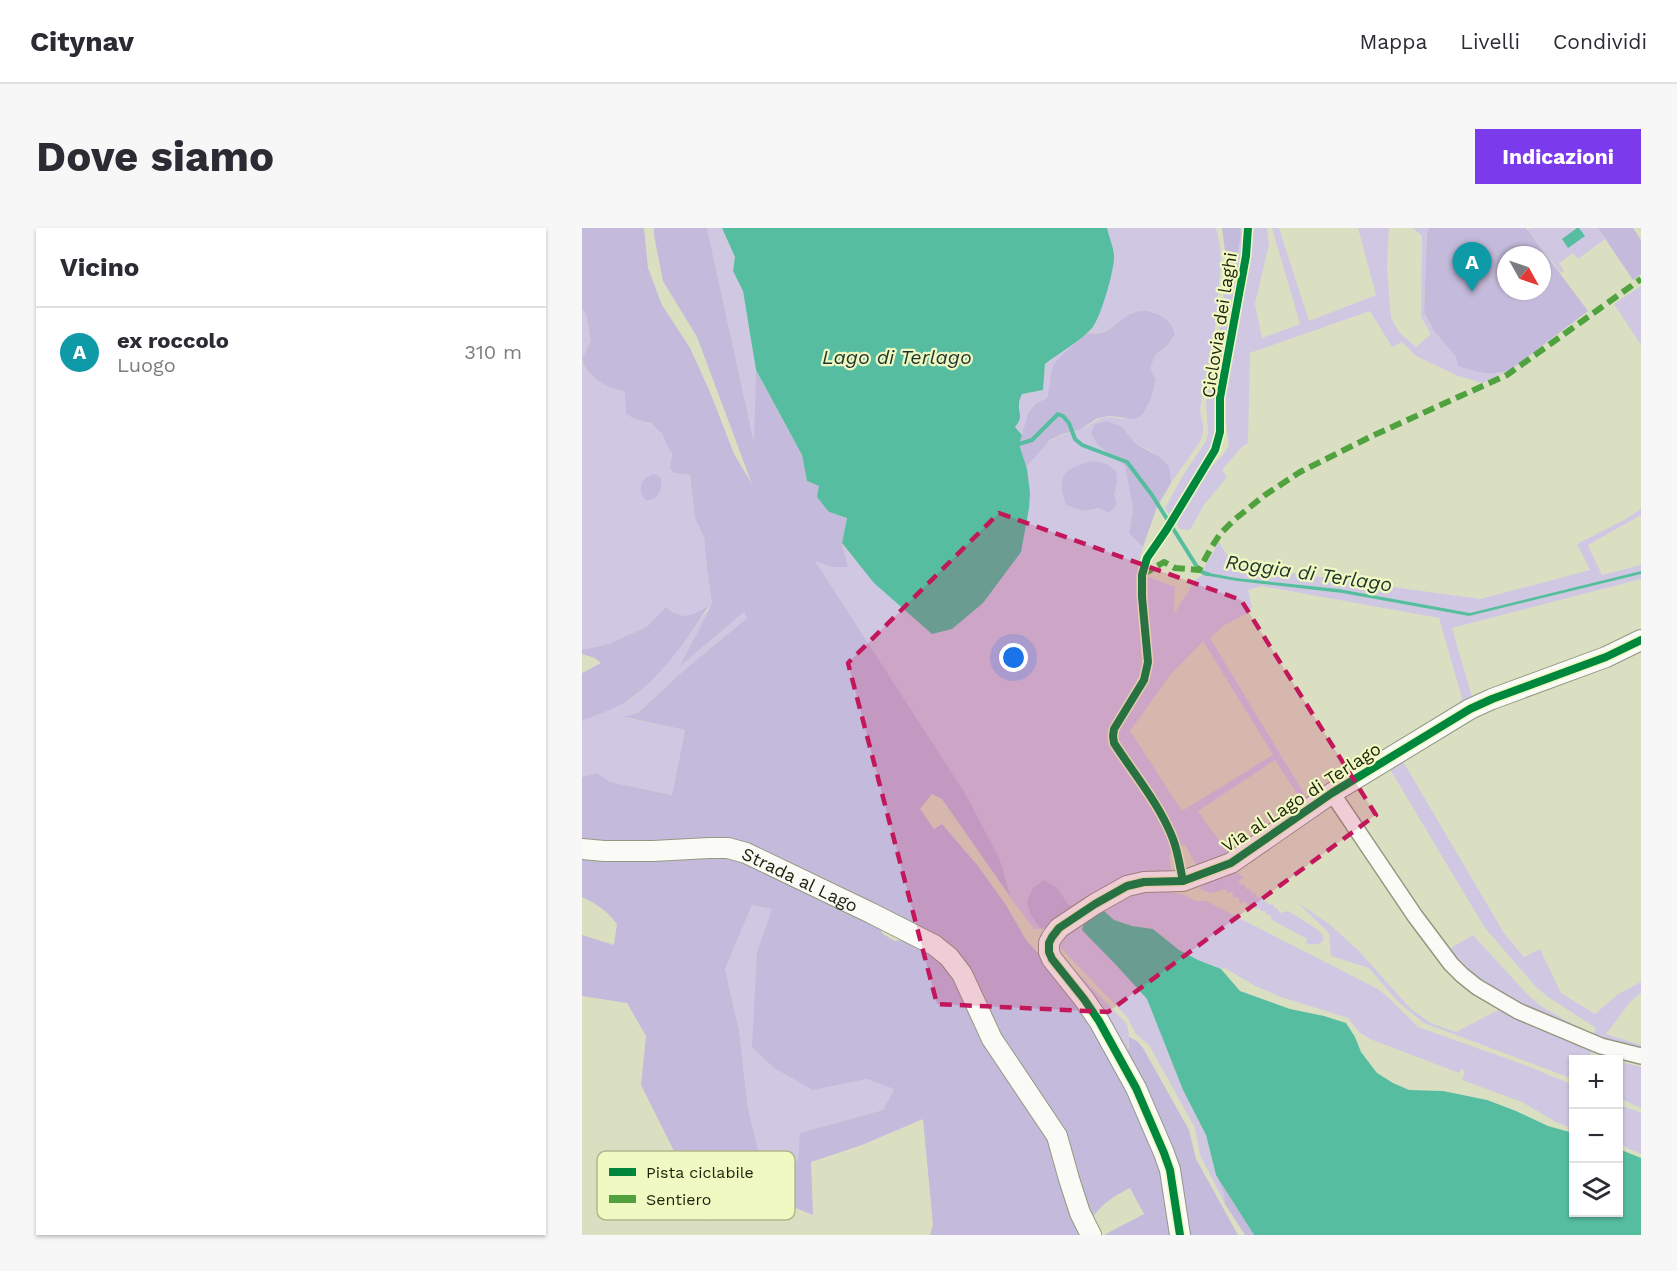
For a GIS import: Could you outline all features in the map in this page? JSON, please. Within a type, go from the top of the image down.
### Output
[{"type":"street","name":"Via al Lago di Terlago","points":[[1180,1235],[1170,1170],[1164,1153],[1136,1088],[1099,1021],[1049,952],[1052,937],[1059,928],[1088,908],[1127,886],[1143,882],[1183,881],[1231,863],[1332,793],[1470,709],[1606,657],[1641,640]]},
{"type":"street","points":[[1332,793],[1415,916],[1462,975],[1518,1011],[1601,1046],[1641,1056]]},
{"type":"street","name":"Strada al Lago","points":[[582,849],[643,851],[728,848],[746,853],[871,912],[934,945],[949,957],[962,974],[992,1040],[1057,1136],[1080,1213],[1091,1235]]},
{"type":"highlighted area","points":[[999,513],[1241,600],[1376,815],[1108,1012],[937,1004],[848,663]]},
{"type":"shaded area","points":[[582,228],[644,228],[648,268],[662,305],[690,348],[734,454],[752,484],[697,337],[663,281],[654,235],[654,228],[707,228],[754,442],[756,370],[802,455],[807,481],[819,486],[829,512],[847,518],[842,543],[848,567],[831,567],[815,561],[966,795],[1000,860],[1011,898],[942,799],[932,794],[920,809],[934,829],[942,824],[978,866],[1006,905],[1026,940],[1089,1020],[1116,1068],[1161,1159],[1175,1235],[1104,1235],[1144,1214],[1130,1188],[1118,1194],[1098,1210],[1091,1221],[966,972],[740,844],[582,844],[582,777],[597,773],[610,782],[672,795],[685,730],[624,717],[638,713],[683,671],[747,618],[744,612],[680,666],[712,604],[704,537],[695,518],[690,475],[675,473],[670,469],[672,455],[662,434],[651,423],[626,414],[625,391],[601,382],[589,372],[583,363],[582,359],[591,341],[587,319],[582,308]]},
{"type":"shaded area","points":[[707,228],[722,228],[735,257],[733,271],[743,291],[756,370],[755,446]]},
{"type":"shaded area","points":[[1107,228],[1216,228],[1220,245],[1221,264],[1215,328],[1200,410],[1203,433],[1200,442],[1171,483],[1168,465],[1149,450],[1136,444],[1122,427],[1098,445],[1125,466],[1133,510],[1129,533],[1143,547],[1136,582],[1143,669],[1110,728],[1109,736],[1111,745],[1159,817],[1172,849],[1169,857],[1172,873],[1077,906],[1068,904],[1057,888],[1031,916],[1041,929],[1034,929],[1011,898],[1000,860],[814,560],[831,567],[848,567],[842,543],[856,561],[1028,482],[1026,467],[1051,441],[1104,417],[1123,419],[1151,399],[1156,380],[1150,368],[1156,354],[1166,347],[1134,312],[1107,330],[1087,333],[1095,325],[1101,309],[1114,256]],"holes":[[[1117,483],[1114,492],[1104,504],[1091,510],[1066,505]]]},
{"type":"shaded area","points":[[1222,228],[1240,228],[1241,234],[1236,261],[1227,266]]},
{"type":"shaded area","points":[[1240,228],[1245,228],[1243,250],[1216,405],[1213,445],[1170,516],[1165,508],[1208,434],[1206,402],[1218,339],[1227,266],[1230,265],[1241,234]]},
{"type":"shaded area","points":[[1251,228],[1267,228],[1269,244],[1255,304],[1262,338],[1300,324],[1272,228],[1279,228],[1309,321],[1376,295],[1358,228],[1389,228],[1387,268],[1391,318],[1399,332],[1416,347],[1431,334],[1421,317],[1422,236],[1413,228],[1429,228],[1424,312],[1434,331],[1456,357],[1497,374],[1510,370],[1483,383],[1458,376],[1416,356],[1402,342],[1392,347],[1370,311],[1250,353],[1248,443],[1222,470],[1227,477],[1204,505],[1190,530],[1179,529],[1176,521],[1204,474],[1229,446],[1223,399],[1238,323]]},
{"type":"shaded area","points":[[1429,228],[1526,228],[1539,246],[1497,246],[1497,300],[1551,300],[1551,261],[1588,311],[1510,370],[1490,373],[1458,366],[1456,357],[1434,331],[1424,312]]},
{"type":"shaded area","points":[[1531,228],[1598,228],[1605,239],[1578,259],[1573,253],[1559,263],[1564,271],[1561,273],[1551,260],[1551,246],[1540,246],[1527,230]]},
{"type":"shaded area","points":[[1598,228],[1633,228],[1641,240],[1641,274],[1633,280]]},
{"type":"shaded area","points":[[1641,286],[1641,345],[1614,304]]},
{"type":"shaded area","points":[[582,308],[587,319],[591,341],[582,359]]},
{"type":"shaded area","points":[[1147,311],[1165,318],[1175,334],[1166,347],[1156,354],[1150,368],[1156,380],[1151,399],[1142,415],[1135,419],[1110,416],[1098,418],[1079,430],[1062,434],[1050,440],[1026,467],[1019,444],[1028,414],[1035,404],[1047,398],[1054,364],[1087,333],[1108,330],[1133,313]]},
{"type":"shaded area","points":[[1082,337],[1051,376],[1047,398],[1032,409],[1022,435],[1014,426],[1020,418],[1019,403],[1022,394],[1043,390],[1045,364]]},
{"type":"shaded area","points":[[582,362],[600,381],[625,390],[647,422],[654,426],[663,437],[670,451],[676,473],[690,475],[695,517],[704,537],[712,604],[681,665],[744,612],[747,618],[683,671],[638,713],[626,718],[685,730],[672,795],[610,782],[597,773],[582,777],[582,721],[632,699],[658,674],[710,607],[683,616],[666,607],[648,627],[608,644],[582,650]]},
{"type":"shaded area","points":[[1107,421],[1122,427],[1136,444],[1158,456],[1168,465],[1170,471],[1171,483],[1157,507],[1143,547],[1129,533],[1133,510],[1125,466],[1098,445],[1091,433],[1095,424]]},
{"type":"shaded area","points":[[1093,461],[1107,464],[1116,471],[1117,483],[1114,495],[1117,504],[1109,513],[1099,508],[1083,511],[1066,505],[1062,486],[1065,474],[1075,467]]},
{"type":"shaded area","points":[[654,474],[661,478],[659,494],[653,499],[645,500],[641,492],[642,484],[646,478]]},
{"type":"shaded area","points":[[1641,509],[1641,515],[1588,545],[1602,575],[1641,565],[1641,571],[1470,613],[1339,589],[1236,578],[1204,572],[1219,542],[1233,565],[1480,599],[1590,570],[1577,544]]},
{"type":"shaded area","points":[[1641,574],[1641,579],[1452,628],[1473,700],[1456,708],[1462,698],[1439,618],[1261,586],[1248,590],[1252,607],[1248,613],[1223,626],[1210,638],[1306,797],[1323,793],[1230,857],[1199,870],[1185,845],[1180,847],[1156,801],[1126,758],[1117,740],[1119,726],[1144,686],[1149,671],[1150,647],[1144,584],[1146,576],[1175,587],[1174,614],[1196,579],[1203,575],[1342,593],[1469,616]],"holes":[[[1203,641],[1273,755],[1182,811],[1130,731],[1170,675]],[[1275,760],[1303,803],[1228,853],[1198,811]]]},
{"type":"shaded area","points":[[666,607],[677,614],[686,616],[708,607],[674,655],[644,688],[622,704],[582,721],[582,673],[601,663],[595,658],[582,654],[582,650],[608,644],[647,627]]},
{"type":"shaded area","points":[[1401,758],[1504,933],[1524,957],[1540,949],[1561,993],[1595,1014],[1618,994],[1641,982],[1641,993],[1631,1001],[1606,1034],[1641,1045],[1641,1050],[1592,1036],[1514,1003],[1485,987],[1462,968],[1449,949],[1473,935],[1529,996],[1541,1006],[1593,1036],[1596,1028],[1536,987],[1485,928],[1388,766]]},
{"type":"shaded area","points":[[582,855],[718,856],[751,859],[877,924],[883,934],[895,941],[905,939],[946,959],[1054,1143],[1085,1235],[930,1235],[933,1225],[923,1119],[862,1145],[811,1162],[813,1215],[795,1208],[795,1161],[798,1161],[800,1133],[883,1110],[894,1089],[867,1079],[813,1090],[774,1068],[752,1047],[757,952],[772,909],[752,905],[725,969],[739,1030],[748,1109],[758,1151],[674,1151],[641,1085],[646,1036],[627,1003],[582,996],[582,935],[614,945],[617,924],[592,902],[582,897]]},
{"type":"shaded area","points":[[1233,869],[1244,878],[1239,880],[1240,885],[1244,884],[1246,889],[1250,889],[1252,894],[1255,893],[1257,898],[1262,897],[1269,905],[1273,904],[1280,913],[1288,911],[1316,929],[1322,934],[1323,940],[1316,944],[1306,943],[1307,939],[1272,920],[1265,911],[1255,909],[1253,904],[1247,905],[1246,901],[1240,903],[1238,897],[1234,898],[1232,892],[1227,893],[1226,889],[1211,893],[1200,889],[1201,885]]},
{"type":"shaded area","points":[[1044,880],[1057,888],[1068,904],[1077,906],[1046,928],[1041,929],[1031,916],[1027,901],[1033,888]]},
{"type":"shaded area","points":[[1151,888],[1184,895],[1196,901],[1206,901],[1378,989],[1418,1027],[1569,1083],[1569,1127],[1522,1102],[1462,1080],[1465,1071],[1461,1069],[1459,1073],[1370,1039],[1359,1032],[1348,1018],[1284,998],[1255,986],[1225,968],[1221,969],[1198,960],[1179,950],[1153,929],[1113,920],[1104,911],[1099,911],[1127,894]]},
{"type":"shaded area","points":[[1297,902],[1329,924],[1358,950],[1411,1009],[1431,1023],[1456,1032],[1500,1009],[1592,1049],[1590,1055],[1569,1055],[1569,1077],[1424,1023],[1398,1002],[1369,968],[1331,956],[1329,933]]},
{"type":"shaded area","points":[[752,905],[773,909],[757,952],[813,1090],[867,1079],[894,1088],[883,1110],[801,1133],[798,1161],[795,1161],[795,1151],[758,1151],[748,1109],[739,1030],[725,969]]},
{"type":"shaded area","points":[[1085,919],[1117,966],[1147,999],[1183,1090],[1206,1135],[1225,1204],[1200,1155],[1195,1128],[1149,1045],[1136,1034],[1127,1017],[1060,947],[1065,936]]},
{"type":"shaded area","points":[[1061,956],[1127,1024],[1129,1040],[1125,1056]]},
{"type":"shaded area","points":[[1129,1037],[1143,1048],[1189,1130],[1196,1159],[1238,1235],[1185,1235],[1125,1056],[1129,1047]]},
{"type":"shaded area","points":[[1623,1062],[1641,1067],[1641,1108],[1623,1100]]},
{"type":"shaded area","points":[[1623,1106],[1641,1113],[1641,1154],[1623,1145]]},
{"type":"shaded area","points":[[1216,1175],[1254,1235],[1245,1235],[1225,1204],[1224,1194]]},
{"type":"water","name":"Lago di Terlago","points":[[722,228],[1107,228],[1114,262],[1107,292],[1093,327],[1083,337],[1045,364],[1043,390],[1022,394],[1020,400],[1020,418],[1015,427],[1022,435],[1019,444],[1027,469],[1030,493],[1021,552],[983,603],[952,629],[932,634],[874,583],[842,543],[847,518],[829,512],[817,497],[819,486],[807,481],[802,455],[756,370],[743,291],[733,271],[735,257]]},
{"type":"water","points":[[1577,228],[1585,236],[1568,248],[1562,239]]},
{"type":"water","points":[[1641,571],[1641,574],[1469,616],[1342,593],[1203,575],[1204,572],[1236,578],[1339,589],[1470,613]]},
{"type":"water","points":[[1099,911],[1104,911],[1114,920],[1153,929],[1179,950],[1221,969],[1240,991],[1290,1009],[1346,1023],[1361,1052],[1377,1073],[1393,1083],[1409,1090],[1443,1091],[1487,1100],[1548,1126],[1569,1132],[1569,1217],[1623,1217],[1623,1151],[1641,1158],[1641,1235],[1254,1235],[1216,1175],[1206,1135],[1183,1090],[1147,999],[1082,930],[1085,919]]},
{"type":"waterway","name":"Roggia di Terlago","points":[[1019,444],[1032,440],[1058,414],[1063,416],[1069,423],[1075,439],[1082,445],[1127,462],[1152,495],[1199,570],[1208,574]]},
{"type":"marked path","points":[[1142,575],[1164,562],[1175,568],[1199,570],[1220,534],[1265,495],[1300,472],[1372,436],[1507,375],[1641,279]]},
{"type":"cycle path","name":"Ciclovia dei laghi","points":[[1183,881],[1168,826],[1114,743],[1113,736],[1114,729],[1144,680],[1148,662],[1142,597],[1142,575],[1147,558],[1215,450],[1220,432],[1220,398],[1246,256],[1248,228]]},
{"type":"cycle path","points":[[1180,1235],[1170,1170],[1164,1153],[1136,1088],[1099,1021],[1052,959],[1049,952],[1052,937],[1059,928],[1127,886],[1144,882],[1183,881],[1231,863],[1332,793],[1470,709],[1606,657],[1641,640]]},
{"type":"place","name":"ex roccolo","points":[[1472,292]]}]
